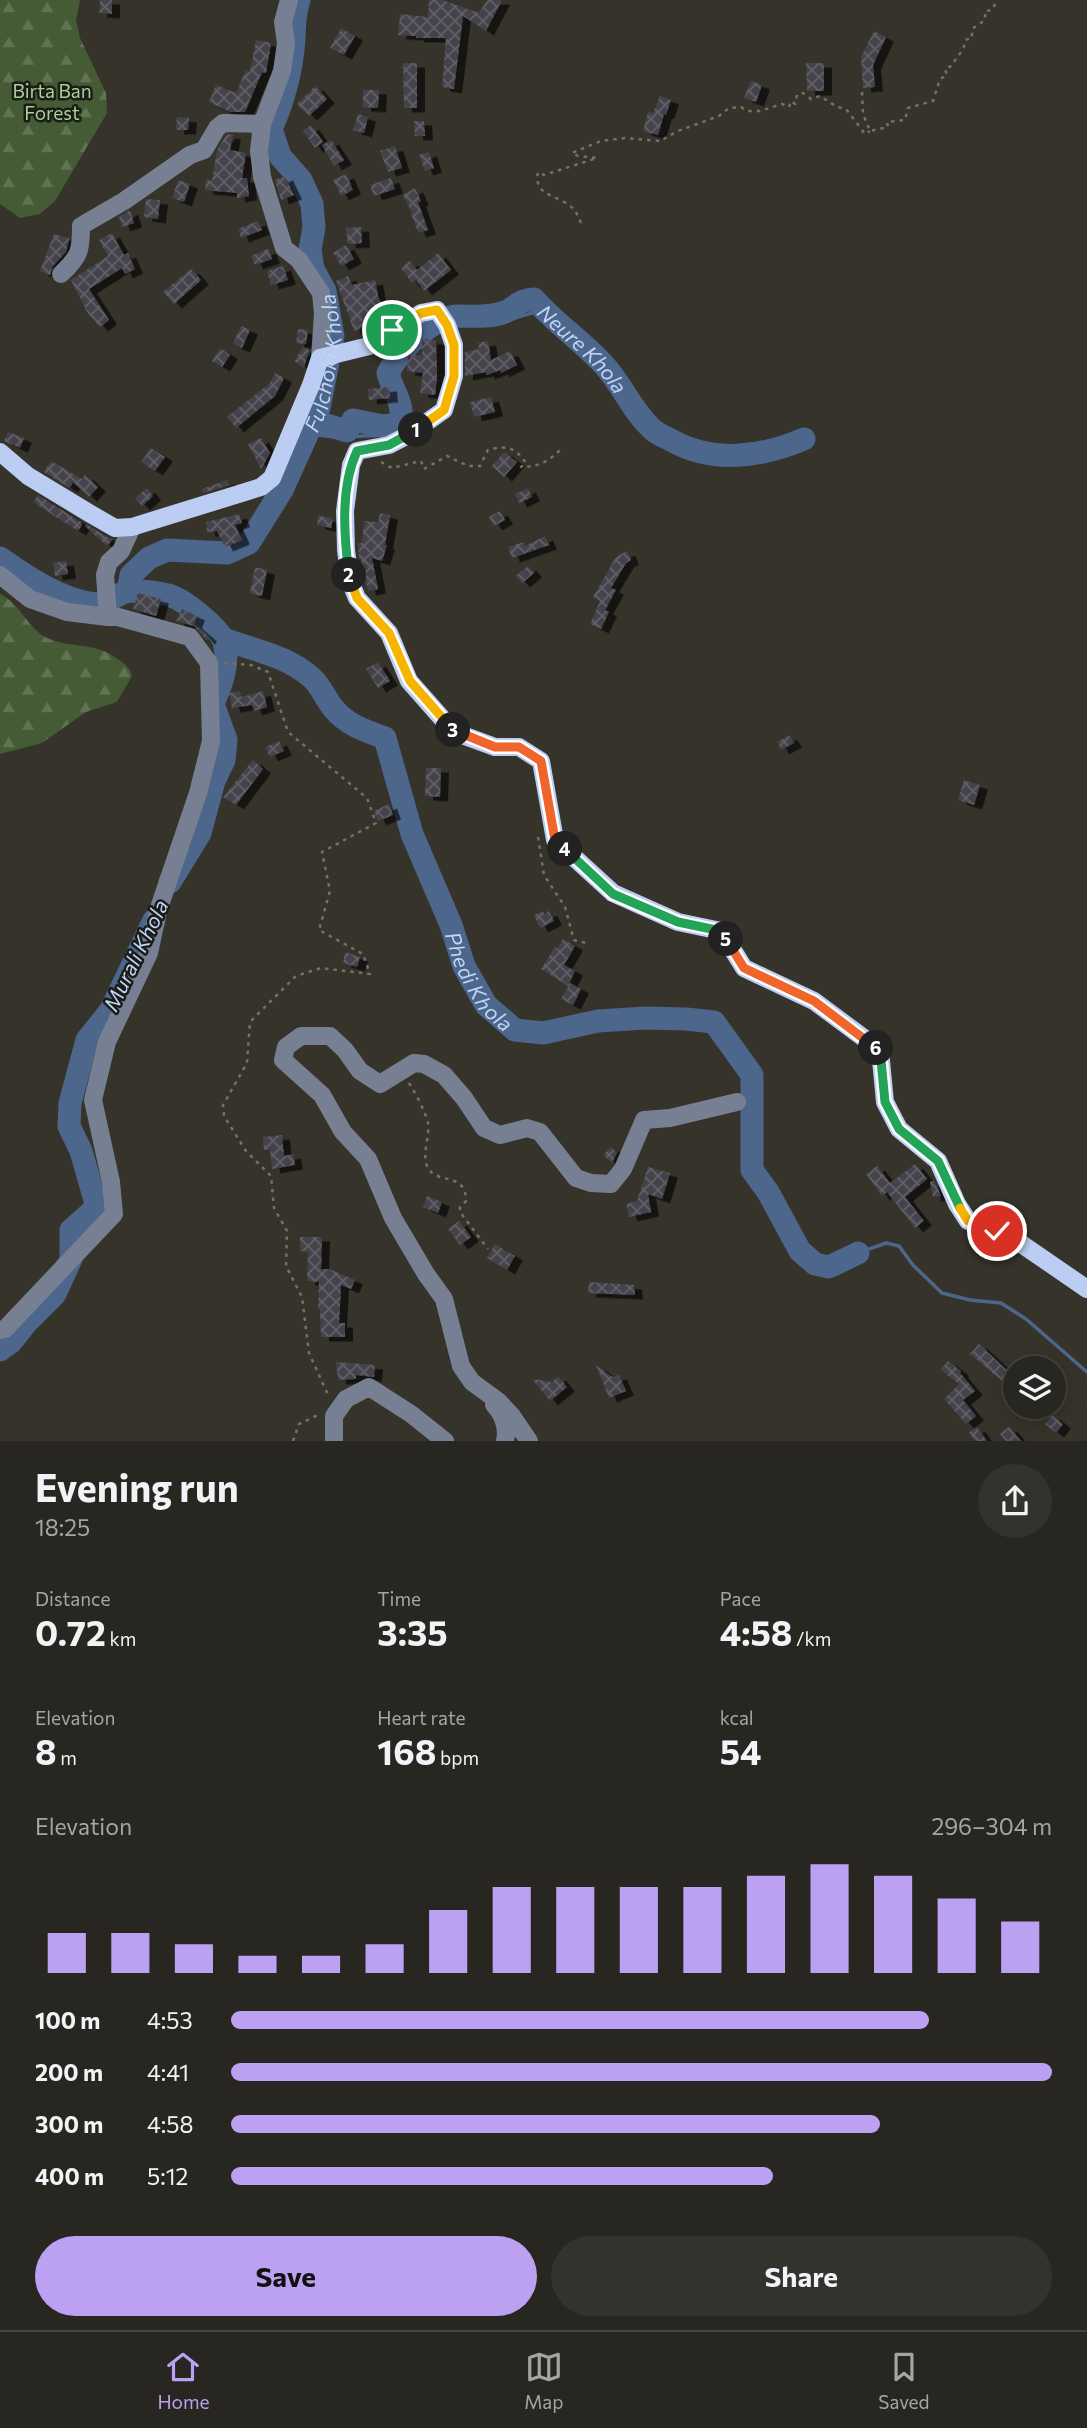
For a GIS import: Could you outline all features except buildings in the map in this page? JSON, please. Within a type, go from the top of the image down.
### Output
[{"type":"main road","points":[[0,452],[29,476],[115,528],[132,527],[261,487],[272,478],[312,385],[320,358],[369,346],[421,313],[442,318],[454,345],[454,376],[444,410],[389,445],[357,451],[351,465],[345,511],[350,581],[357,598],[389,633],[410,681],[454,732],[495,747],[519,747],[541,761],[555,840],[613,894],[678,922],[721,931],[744,968],[814,1001],[880,1050],[885,1102],[899,1129],[938,1161],[957,1204],[968,1221],[1020,1243],[1087,1289]]},
{"type":"street","points":[[289,0],[283,22],[286,43],[282,71],[262,124],[259,151],[262,177],[284,248],[299,260],[321,292],[323,313],[320,358]]},
{"type":"street","points":[[61,274],[77,259],[81,247],[81,226],[124,201],[190,155],[204,150],[223,123],[262,124]]},
{"type":"street","points":[[107,611],[105,575],[109,562],[121,551],[132,527]]},
{"type":"street","points":[[0,575],[30,599],[67,612],[107,611],[118,617],[190,637],[209,663],[211,741],[198,793],[158,911],[149,953],[107,1042],[93,1100],[111,1182],[114,1214],[5,1329],[0,1330]]},
{"type":"street","points":[[505,1441],[501,1413],[461,1366],[444,1299],[393,1218],[368,1160],[342,1132],[322,1095],[283,1060],[286,1047],[301,1037],[330,1036],[345,1049],[360,1071],[380,1084],[414,1063],[425,1064],[444,1075],[464,1098],[484,1128],[500,1135],[527,1128],[540,1132],[576,1178],[592,1183],[611,1184],[623,1168],[644,1120],[670,1118],[737,1102]]},
{"type":"street","points":[[472,1382],[498,1401],[523,1429],[529,1441]]},
{"type":"street","points":[[334,1441],[332,1413],[346,1399],[369,1387],[411,1414],[444,1441]]},
{"type":"path","points":[[582,223],[576,211],[565,202],[542,192],[538,184],[538,172],[544,175],[597,158],[572,153],[601,141],[625,138],[660,141],[678,131],[719,116],[729,108],[741,107],[747,111],[760,111],[782,104],[789,107],[791,101],[795,104],[797,95],[803,93],[811,99],[820,96],[836,107],[846,109],[865,134],[887,127],[887,122],[905,120],[908,108],[933,101],[940,79],[947,75],[945,69],[953,65],[965,49],[965,40],[972,38],[972,29],[985,20],[985,11],[992,10],[997,0]]},
{"type":"path","points":[[862,92],[863,114],[870,131]]},
{"type":"path","points":[[367,448],[380,462],[392,468],[421,461],[424,469],[447,456],[468,466],[480,466],[488,450],[502,446],[515,450],[526,463],[520,467],[534,467],[548,461],[560,450]]},
{"type":"path","points":[[234,663],[251,665],[268,672],[288,732],[366,798],[376,823],[322,852],[330,891],[319,930],[363,954],[370,974],[321,968],[296,976],[250,1022],[247,1063],[223,1105],[224,1116],[246,1151],[271,1176],[274,1208],[287,1231],[286,1266],[302,1297],[309,1353],[329,1398],[332,1413],[299,1424],[293,1441]]},
{"type":"path","points":[[538,836],[544,875],[565,908],[574,940],[590,944]]},
{"type":"path","points":[[399,1072],[403,1081],[409,1084],[428,1119],[426,1164],[430,1171],[455,1180],[464,1189],[466,1201],[460,1212],[488,1249]]},
{"type":"green space","name":"Birta Ban Forest","points":[[0,0],[80,0],[76,20],[80,38],[106,93],[107,113],[55,201],[40,214],[20,218],[0,204]]},
{"type":"green space","points":[[0,594],[13,603],[40,634],[56,641],[110,654],[126,665],[132,676],[117,702],[86,712],[42,743],[0,754]]},
{"type":"waterway","name":"Fulchoki Khola","points":[[128,591],[131,575],[149,558],[167,550],[227,553],[249,543],[282,490],[319,408],[333,336],[325,291],[313,269],[310,250],[314,227],[312,204],[301,180],[280,156],[271,129],[289,73],[299,0]]},
{"type":"waterway","name":"Neure Khola","points":[[313,421],[347,431],[353,420],[383,426],[400,424],[400,404],[388,373],[417,337],[447,318],[499,314],[523,301],[534,299],[604,365],[639,414],[661,435],[687,448],[720,455],[754,454],[804,439]]},
{"type":"waterway","name":"Neure Khola","points":[[454,308],[514,318],[543,310]]},
{"type":"waterway","name":"Neure Khola","points":[[399,431],[404,426],[401,409],[385,370],[391,355],[424,324]]},
{"type":"waterway","points":[[305,437],[393,435]]},
{"type":"waterway","name":"Phedi Khola","points":[[0,558],[45,587],[83,602],[100,604],[130,591],[174,597],[200,614],[221,636],[226,650],[225,666],[213,704],[226,740],[224,760],[214,781],[200,833],[170,882]]},
{"type":"waterway","name":"Phedi Khola","points":[[224,639],[281,659],[302,670],[315,681],[339,715],[357,727],[385,738],[412,834],[451,925],[464,966],[486,1005],[515,1030],[543,1033],[598,1021],[646,1018],[714,1022],[752,1075],[752,1170],[768,1192],[800,1251],[815,1264],[829,1267],[858,1253]]},
{"type":"waterway","name":"Murali Khola","points":[[0,1350],[11,1342],[55,1294],[71,1259],[71,1230],[97,1207],[81,1151],[69,1126],[70,1103],[87,1040],[111,1010],[154,920]]},
{"type":"waterway","points":[[858,1253],[886,1243],[899,1246],[913,1265],[942,1293],[970,1300],[1001,1303],[1026,1319],[1087,1372]]},
{"type":"route","points":[[392,330],[421,313],[437,310],[447,325],[454,345],[454,376],[444,410],[389,445],[357,451],[351,465],[345,511],[350,581],[357,598],[389,633],[410,681],[454,732],[495,747],[519,747],[541,761],[555,840],[613,894],[678,922],[721,931],[744,968],[814,1001],[880,1050],[885,1102],[899,1129],[938,1161],[957,1204],[968,1221],[997,1231]]}]
